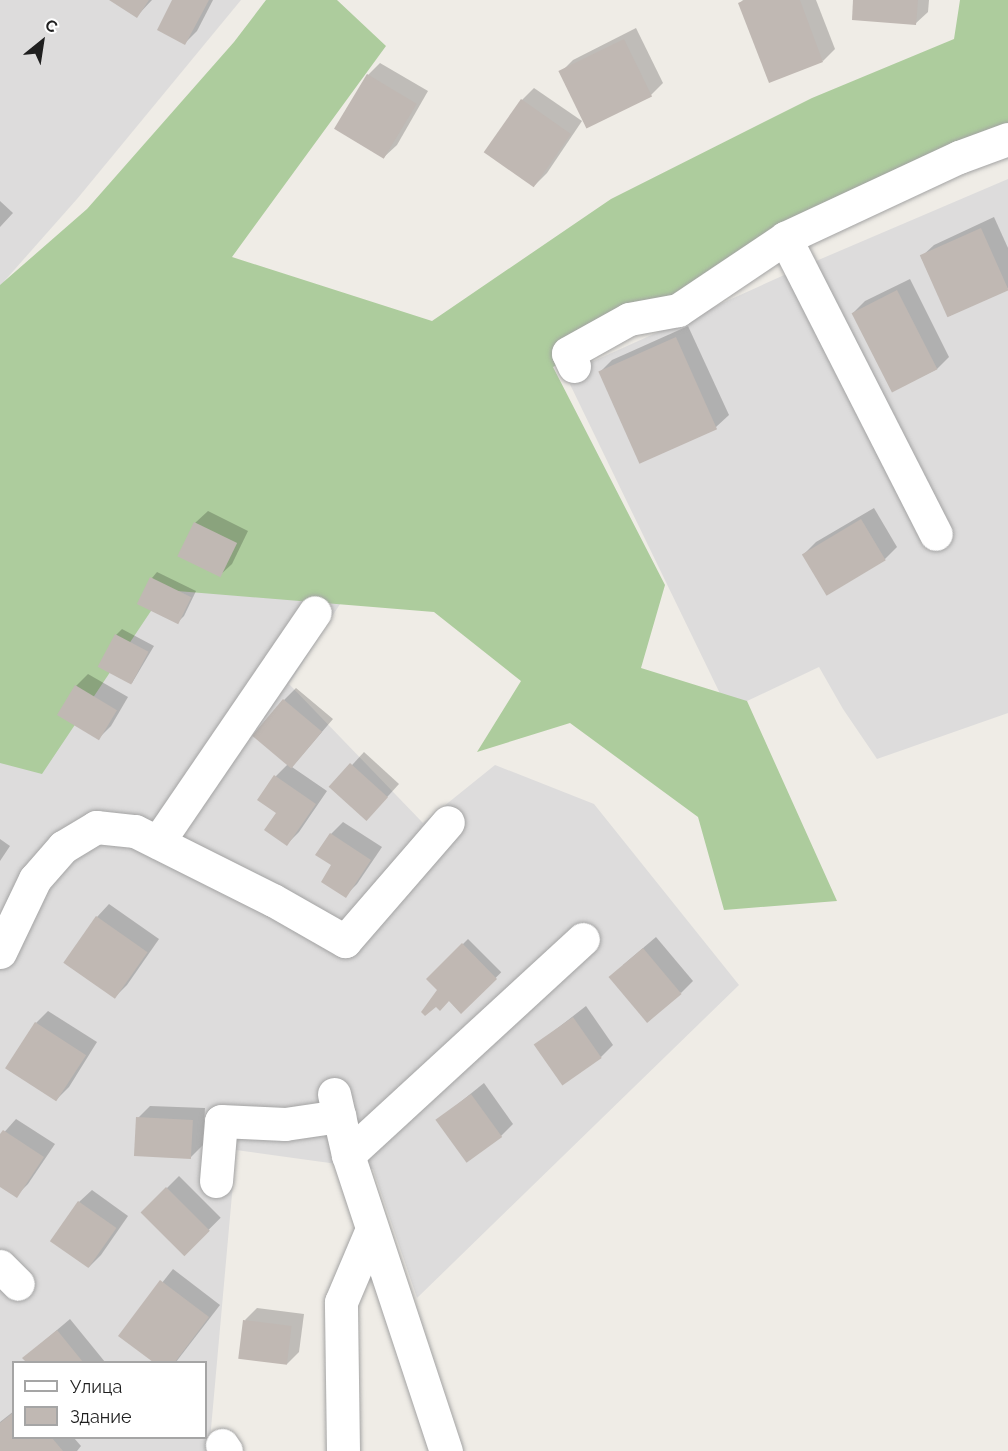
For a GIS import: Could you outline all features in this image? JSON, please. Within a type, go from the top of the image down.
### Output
[{"type":"lane","points":[[574,366],[568,353],[628,319],[678,310],[785,237],[959,157],[1008,139]]},
{"type":"lane","points":[[785,237],[936,534]]},
{"type":"lane","points":[[158,842],[315,612]]},
{"type":"lane","points":[[0,952],[34,879],[63,847],[96,827],[135,831],[273,900],[345,941],[448,822]]},
{"type":"lane","points":[[348,1155],[583,939]]},
{"type":"lane","points":[[216,1181],[221,1121],[285,1124],[337,1105],[348,1155],[446,1451]]},
{"type":"lane","points":[[343,1451],[341,1302],[372,1229]]},
{"type":"shaded area","points":[[0,0],[241,0],[77,199],[0,286]]},
{"type":"shaded area","points":[[1008,179],[1008,713],[877,759],[843,709],[819,667],[728,710],[565,374],[802,267]]},
{"type":"shaded area","points":[[195,497],[356,579],[289,684],[423,823],[495,765],[594,804],[739,985],[417,1298],[373,1169],[236,1150],[209,1451],[0,1451],[0,757]]},
{"type":"green space","points":[[266,0],[337,0],[386,46],[232,257],[432,321],[611,199],[812,98],[954,39],[960,0],[1008,0],[1008,132],[694,288],[553,367],[665,585],[641,668],[747,701],[837,901],[724,910],[698,817],[570,723],[477,752],[521,681],[434,612],[165,590],[42,774],[0,763],[0,285],[87,209],[234,42]]},
{"type":"building","points":[[109,0],[149,0],[137,18]]},
{"type":"building","points":[[172,0],[209,0],[185,45],[157,30]]},
{"type":"building","points":[[745,0],[800,0],[823,62],[769,83],[738,3]]},
{"type":"building","points":[[853,0],[918,0],[916,25],[852,20]]},
{"type":"building","points":[[624,39],[652,97],[586,129],[558,71]]},
{"type":"building","points":[[367,74],[417,104],[384,159],[334,129]]},
{"type":"building","points":[[521,99],[571,134],[534,187],[484,152]]},
{"type":"building","points":[[981,228],[1008,290],[947,317],[920,255]]},
{"type":"building","points":[[897,290],[937,369],[892,392],[852,313]]},
{"type":"building","points":[[676,337],[717,429],[639,464],[598,372]]},
{"type":"building","points":[[861,519],[886,560],[827,596],[802,555]]},
{"type":"building","points":[[194,522],[237,543],[220,577],[177,556]]},
{"type":"building","points":[[150,577],[191,597],[178,624],[137,604]]},
{"type":"building","points":[[115,634],[149,652],[131,685],[98,667]]},
{"type":"building","points":[[75,685],[117,710],[99,740],[57,715]]},
{"type":"building","points":[[283,699],[322,732],[291,769],[252,736]]},
{"type":"building","points":[[350,763],[388,797],[366,821],[329,787]]},
{"type":"building","points":[[274,775],[316,804],[287,846],[264,830],[276,813],[257,800]]},
{"type":"building","points":[[330,833],[371,860],[346,898],[321,882],[331,865],[315,855]]},
{"type":"building","points":[[96,916],[148,952],[115,999],[63,963]]},
{"type":"building","points":[[462,943],[497,979],[461,1014],[449,1001],[440,1011],[436,1007],[425,1016],[421,1012],[437,990],[426,979]]},
{"type":"building","points":[[643,948],[682,994],[647,1023],[609,977]]},
{"type":"building","points":[[573,1017],[602,1058],[562,1085],[534,1045]]},
{"type":"building","points":[[35,1022],[86,1055],[56,1101],[5,1068]]},
{"type":"building","points":[[471,1094],[502,1137],[467,1163],[435,1120]]},
{"type":"building","points":[[136,1117],[193,1120],[191,1159],[134,1156]]},
{"type":"building","points":[[3,1130],[44,1157],[17,1198],[0,1187],[0,1134]]},
{"type":"building","points":[[166,1187],[210,1231],[184,1256],[141,1212]]},
{"type":"building","points":[[78,1201],[117,1228],[88,1268],[50,1241]]},
{"type":"building","points":[[160,1280],[209,1317],[176,1361],[152,1361],[118,1336]]},
{"type":"building","points":[[243,1320],[292,1326],[287,1365],[238,1359]]},
{"type":"building","points":[[57,1330],[82,1361],[25,1361],[22,1358]]},
{"type":"building","points":[[12,1414],[12,1439],[53,1439],[63,1451],[0,1451],[0,1423]]}]
